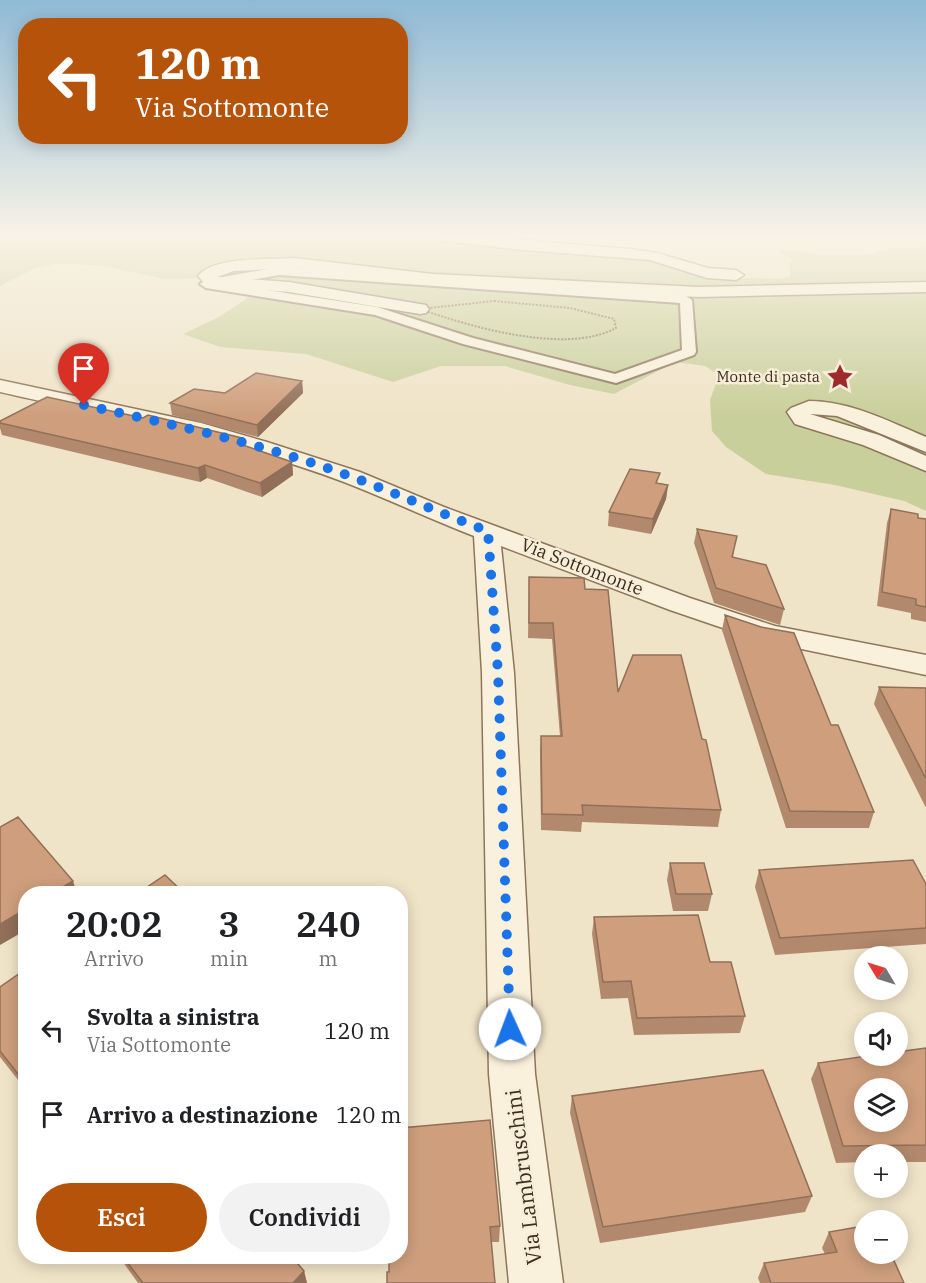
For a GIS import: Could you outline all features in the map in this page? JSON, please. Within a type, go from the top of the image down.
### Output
[{"type":"street","points":[[281,296],[377,311],[468,341],[616,379],[689,352],[686,300],[628,296]]},
{"type":"street","points":[[342,296],[420,309]]},
{"type":"street","name":"Via Sottomonte","points":[[0,386],[201,430],[259,447],[352,477],[680,604],[769,634],[926,665]]},
{"type":"street","points":[[926,444],[827,407],[806,407],[798,412],[803,419],[871,440],[926,464]]},
{"type":"street","name":"Via Lambruschini","points":[[488,531],[498,673],[512,1074],[536,1283]]},
{"type":"path","points":[[494,301],[540,304],[600,314],[614,319],[616,328],[603,335],[584,339],[554,339],[467,326],[420,309],[494,301]]},
{"type":"green space","points":[[248,296],[926,296],[926,511],[904,501],[835,485],[766,474],[726,447],[712,431],[710,400],[719,375],[705,366],[675,362],[614,394],[570,385],[505,366],[441,366],[393,382],[306,354],[220,347],[183,334],[219,317]]},
{"type":"building","points":[[256,373],[302,381],[257,425],[170,403],[194,389],[225,393]]},
{"type":"building","points":[[47,397],[143,418],[148,415],[242,438],[237,443],[292,462],[260,483],[205,465],[198,468],[0,423]]},
{"type":"building","points":[[630,469],[660,473],[656,483],[668,485],[653,519],[609,512]]},
{"type":"building","points":[[891,509],[918,514],[918,518],[926,519],[926,607],[916,605],[916,599],[882,592]]},
{"type":"building","points":[[697,529],[737,536],[732,557],[766,565],[784,609],[716,588]]},
{"type":"building","points":[[529,577],[584,578],[585,589],[608,590],[618,692],[633,655],[681,655],[702,739],[706,740],[721,810],[582,805],[583,815],[542,814],[541,736],[562,736],[553,623],[529,623]]},
{"type":"building","points":[[725,615],[761,627],[794,633],[831,725],[838,725],[874,812],[790,811]]},
{"type":"building","points":[[879,687],[926,688],[926,779]]},
{"type":"building","points":[[18,817],[73,881],[65,886],[18,886],[18,914],[0,924],[0,827]]},
{"type":"building","points":[[913,860],[926,884],[926,928],[780,938],[759,870]]},
{"type":"building","points":[[670,863],[704,863],[712,894],[676,894]]},
{"type":"building","points":[[165,875],[177,886],[149,886]]},
{"type":"building","points":[[698,915],[710,962],[731,962],[745,1016],[637,1018],[631,981],[603,982],[594,917]]},
{"type":"building","points":[[18,975],[18,1074],[0,1051],[0,987]]},
{"type":"building","points":[[926,1048],[926,1145],[854,1144],[854,1146],[843,1146],[818,1063],[854,1058],[854,1066],[908,1066],[908,1050]]},
{"type":"building","points":[[763,1070],[812,1196],[603,1227],[572,1096]]},
{"type":"building","points":[[490,1120],[500,1226],[490,1227],[495,1283],[387,1283],[389,1264],[408,1264],[408,1127]]},
{"type":"building","points":[[854,1228],[854,1264],[895,1264],[904,1283],[771,1283],[764,1263],[837,1252],[829,1232]]},
{"type":"building","points":[[128,1264],[298,1264],[304,1271],[293,1283],[143,1283]]},
{"type":"place","name":"Monte di pasta","points":[[840,377]]},
{"type":"route","points":[[84,405],[201,430],[259,447],[352,477],[435,512],[488,531],[498,673],[510,1029]]}]
